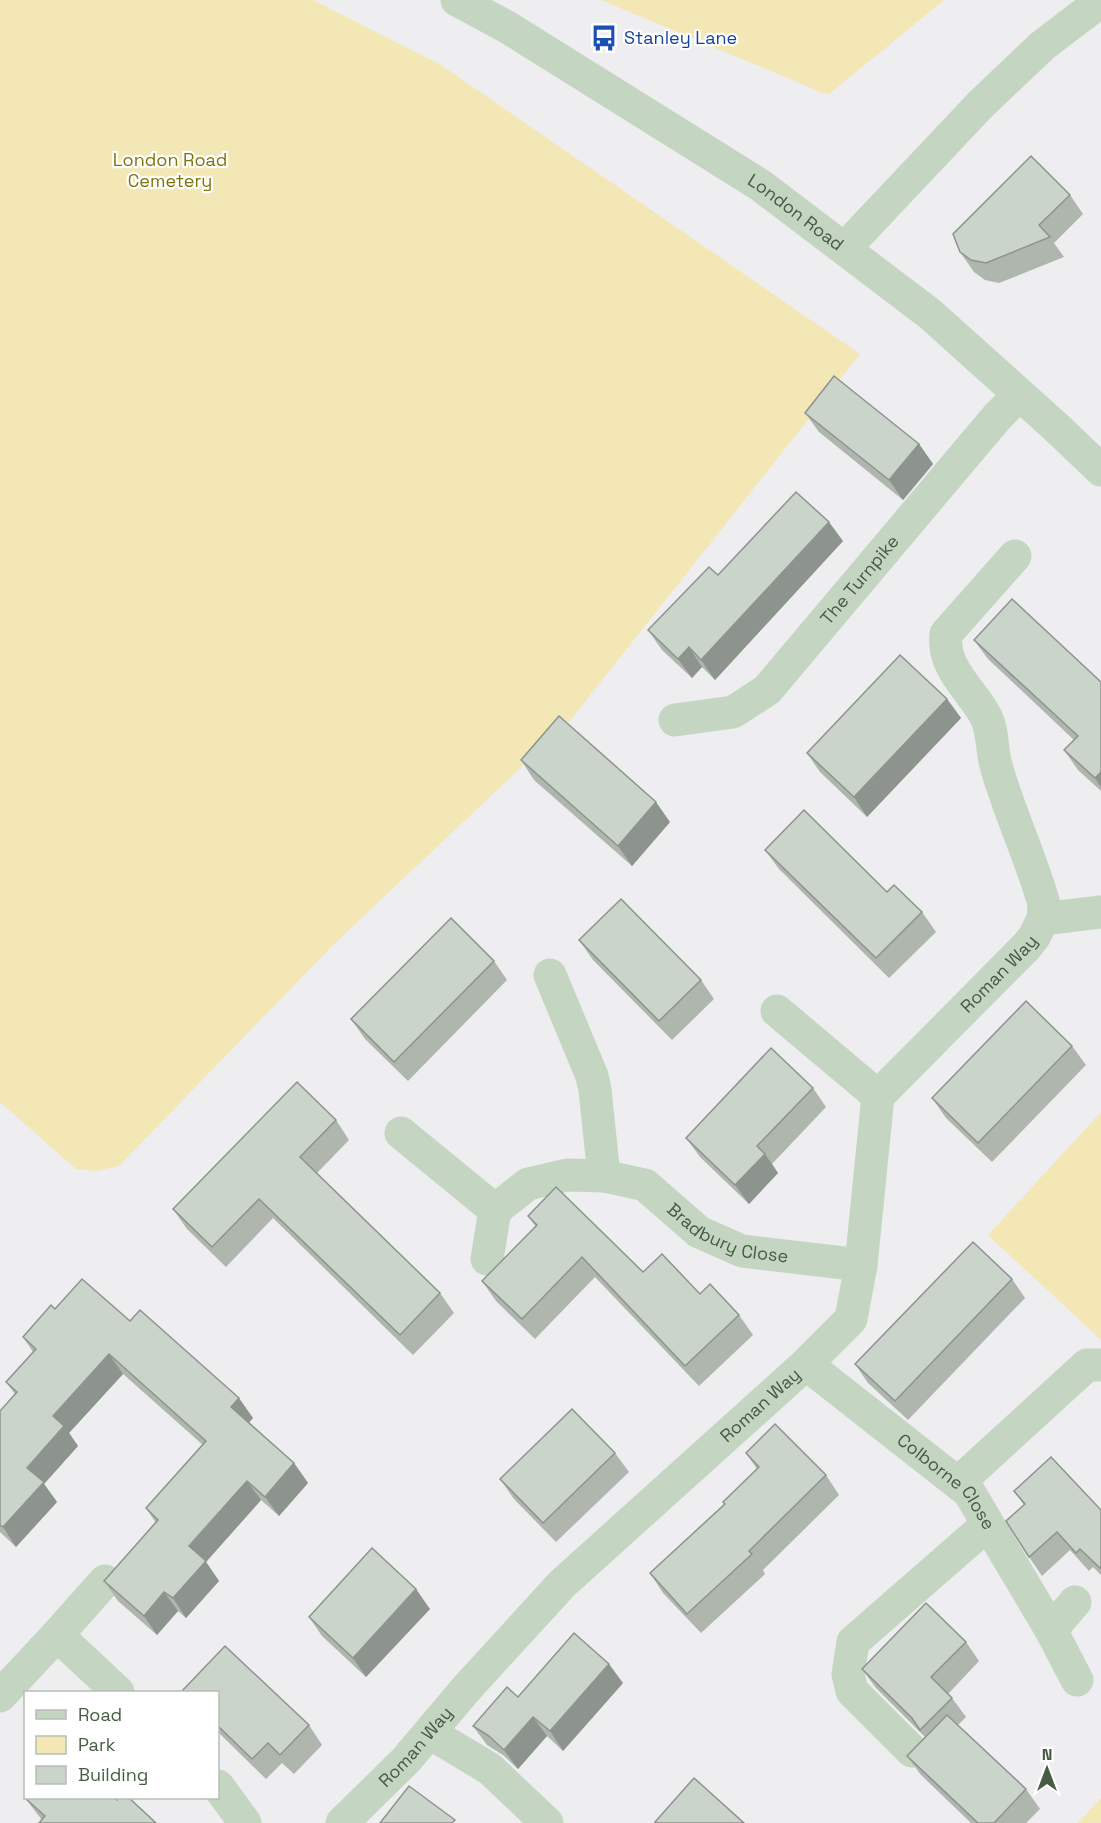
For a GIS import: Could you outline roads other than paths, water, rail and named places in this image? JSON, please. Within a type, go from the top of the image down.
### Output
[{"type":"street","name":"London Road","points":[[457,0],[507,27],[760,185],[930,314],[1101,470]]},
{"type":"street","points":[[845,248],[980,105],[1042,46],[1101,1]]},
{"type":"street","name":"The Turnpike","points":[[675,720],[733,712],[767,690],[996,417],[1019,395]]},
{"type":"street","name":"Roman Way","points":[[342,1823],[406,1760],[466,1689],[562,1584],[806,1364],[851,1319],[861,1265],[878,1096],[1026,947],[1043,919],[1044,904],[996,765],[989,725],[980,706],[954,672],[945,645],[946,634],[1016,556]]},
{"type":"street","name":"Roman Way","points":[[1043,919],[1101,912]]},
{"type":"street","points":[[550,975],[592,1076],[604,1176]]},
{"type":"street","points":[[777,1011],[878,1096]]},
{"type":"street","points":[[401,1133],[495,1210],[487,1259]]},
{"type":"street","name":"Bradbury Close","points":[[495,1210],[528,1184],[567,1175],[604,1176],[645,1185],[699,1232],[742,1251],[861,1265]]},
{"type":"street","name":"Colborne Close","points":[[806,1364],[969,1492],[1051,1630],[1077,1680]]},
{"type":"street","points":[[958,1483],[1087,1365],[1101,1365]]},
{"type":"street","points":[[912,1751],[852,1691],[848,1674],[853,1642],[987,1525]]},
{"type":"street","points":[[0,1696],[105,1581]]},
{"type":"street","points":[[1051,1630],[1075,1602]]},
{"type":"street","points":[[57,1635],[117,1691]]},
{"type":"street","points":[[430,1733],[490,1769],[547,1823]]},
{"type":"street","points":[[219,1787],[245,1823]]},
{"type":"place","name":"Stanley Lane","points":[[604,38]]},
{"type":"park label","name":"London Road Cemetery","points":[[170,170]]}]
